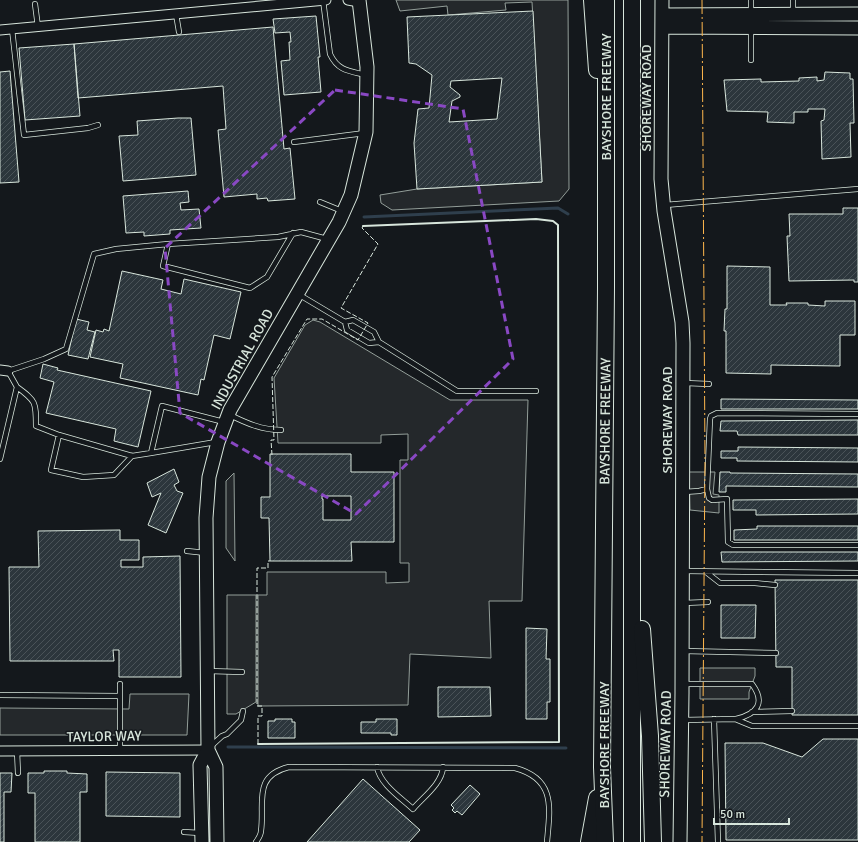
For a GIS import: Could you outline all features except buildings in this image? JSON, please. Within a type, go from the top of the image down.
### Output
[{"type":"highway","points":[[592,0],[593,31],[606,164]]},
{"type":"highway","name":"BAYSHORE FREEWAY","points":[[605,842],[602,767],[606,0]]},
{"type":"highway","name":"BAYSHORE FREEWAY","points":[[632,0],[632,842]]},
{"type":"highway","points":[[632,506],[648,703],[653,842]]},
{"type":"highway","points":[[589,842],[602,767]]},
{"type":"street","points":[[0,30],[325,0]]},
{"type":"street","name":"SHOREWAY ROAD","points":[[662,0],[661,179],[663,205],[682,322],[683,492],[680,842]]},
{"type":"street","name":"INDUSTRIAL ROAD","points":[[217,842],[216,767],[208,750],[206,518],[209,477],[218,442],[226,419],[329,239],[344,212],[351,195],[366,132],[367,67],[355,1]]},
{"type":"street","points":[[751,21],[793,14],[858,14]]},
{"type":"street","points":[[662,21],[751,21],[858,28]]},
{"type":"street","name":"INDUSTRIAL ROAD","points":[[202,837],[200,764],[208,750]]},
{"type":"street","name":"TAYLOR WAY","points":[[0,751],[208,750]]},
{"type":"lane","points":[[325,0],[330,54],[338,67],[367,76]]},
{"type":"lane","points":[[751,0],[751,60]]},
{"type":"lane","points":[[793,0],[793,14]]},
{"type":"lane","points":[[35,4],[38,27]]},
{"type":"lane","points":[[176,14],[178,32]]},
{"type":"lane","points":[[12,29],[24,135],[88,128],[98,125]]},
{"type":"lane","points":[[294,142],[366,132]]},
{"type":"lane","points":[[663,205],[858,189]]},
{"type":"lane","points":[[320,202],[344,212]]},
{"type":"lane","points":[[218,442],[132,456],[59,434],[36,426],[36,407],[31,398],[17,387],[4,370],[44,359],[66,349],[94,254],[116,249],[168,244],[278,237],[300,232],[329,239]]},
{"type":"lane","points":[[168,244],[163,266],[250,288],[267,277],[293,233]]},
{"type":"lane","points":[[297,294],[345,322],[353,320],[374,332],[379,342],[457,391],[536,391]]},
{"type":"lane","points":[[345,322],[347,330],[368,343],[379,342]]},
{"type":"lane","points":[[683,383],[709,384]]},
{"type":"lane","points":[[0,459],[17,387]]},
{"type":"lane","points":[[150,453],[162,406],[254,426],[281,430]]},
{"type":"lane","points":[[858,414],[717,413],[711,416],[710,420],[707,489],[708,498],[712,500],[727,499],[728,542],[733,545],[858,545]]},
{"type":"lane","points":[[59,434],[51,470],[83,477],[114,475],[132,456]]},
{"type":"lane","points":[[683,492],[707,489]]},
{"type":"lane","points":[[188,551],[206,553]]},
{"type":"lane","points":[[682,571],[858,573]]},
{"type":"lane","points":[[706,571],[720,583],[755,583],[775,585]]},
{"type":"lane","points":[[682,604],[708,602]]},
{"type":"lane","points":[[682,651],[776,653]]},
{"type":"lane","points":[[207,672],[242,672]]},
{"type":"lane","points":[[120,684],[120,750]]},
{"type":"lane","points":[[681,720],[735,719],[745,717],[757,708],[759,702],[758,692],[752,684],[682,684]]},
{"type":"lane","points":[[0,695],[120,696]]},
{"type":"lane","points":[[208,750],[222,736],[228,734],[241,720],[243,711]]},
{"type":"lane","points":[[752,712],[792,711]]},
{"type":"lane","points":[[714,719],[718,842]]},
{"type":"lane","points":[[735,719],[752,726],[858,726]]},
{"type":"lane","points":[[17,751],[18,773]]},
{"type":"lane","points":[[256,842],[261,832],[262,792],[265,782],[273,773],[280,769],[289,767],[515,768],[526,771],[539,780],[547,793],[550,809],[547,842]]},
{"type":"lane","points":[[376,767],[378,774],[385,783],[413,809],[438,781],[443,774],[443,767]]},
{"type":"lane","points":[[184,832],[202,837]]},
{"type":"highlighted area","points":[[335,90],[463,109],[513,359],[356,514],[180,413],[165,248]]},
{"type":"shaded area","points":[[396,0],[568,0],[569,189],[559,201],[392,210],[381,203],[380,195],[417,189],[542,182],[532,2],[505,3],[506,10],[448,15],[447,6],[400,11]]},
{"type":"shaded area","points":[[313,320],[320,322],[450,400],[528,400],[522,601],[489,601],[491,658],[410,654],[408,705],[258,706],[258,595],[267,595],[267,572],[386,572],[386,583],[409,582],[409,563],[400,563],[400,460],[408,460],[408,434],[381,435],[381,443],[278,443],[274,378],[305,325]]},
{"type":"shaded area","points":[[689,472],[715,472],[713,494],[719,495],[719,513],[690,510]]},
{"type":"shaded area","points":[[234,473],[235,561],[226,548],[226,481]]},
{"type":"shaded area","points":[[227,595],[256,595],[256,702],[236,714],[227,714]]},
{"type":"shaded area","points":[[700,668],[755,668],[755,676],[749,692],[749,699],[700,699]]},
{"type":"shaded area","points":[[130,694],[189,694],[187,735],[0,735],[0,708],[129,709]]},
{"type":"waterway","points":[[364,217],[558,208],[568,214]]},
{"type":"waterway","points":[[228,747],[566,748]]},
{"type":"fence","points":[[272,455],[271,440],[274,440],[272,377],[307,319],[322,319],[358,340],[368,323],[341,308],[378,244],[362,228],[363,226]]},
{"type":"fence","points":[[258,744],[258,716],[262,716],[262,706],[257,706],[257,568],[268,568],[268,561],[270,561]]},
{"type":"wall","points":[[258,744],[559,742],[558,225],[553,221],[536,219],[363,226]]},
{"type":"power","points":[[702,0],[705,457],[702,842]]}]
